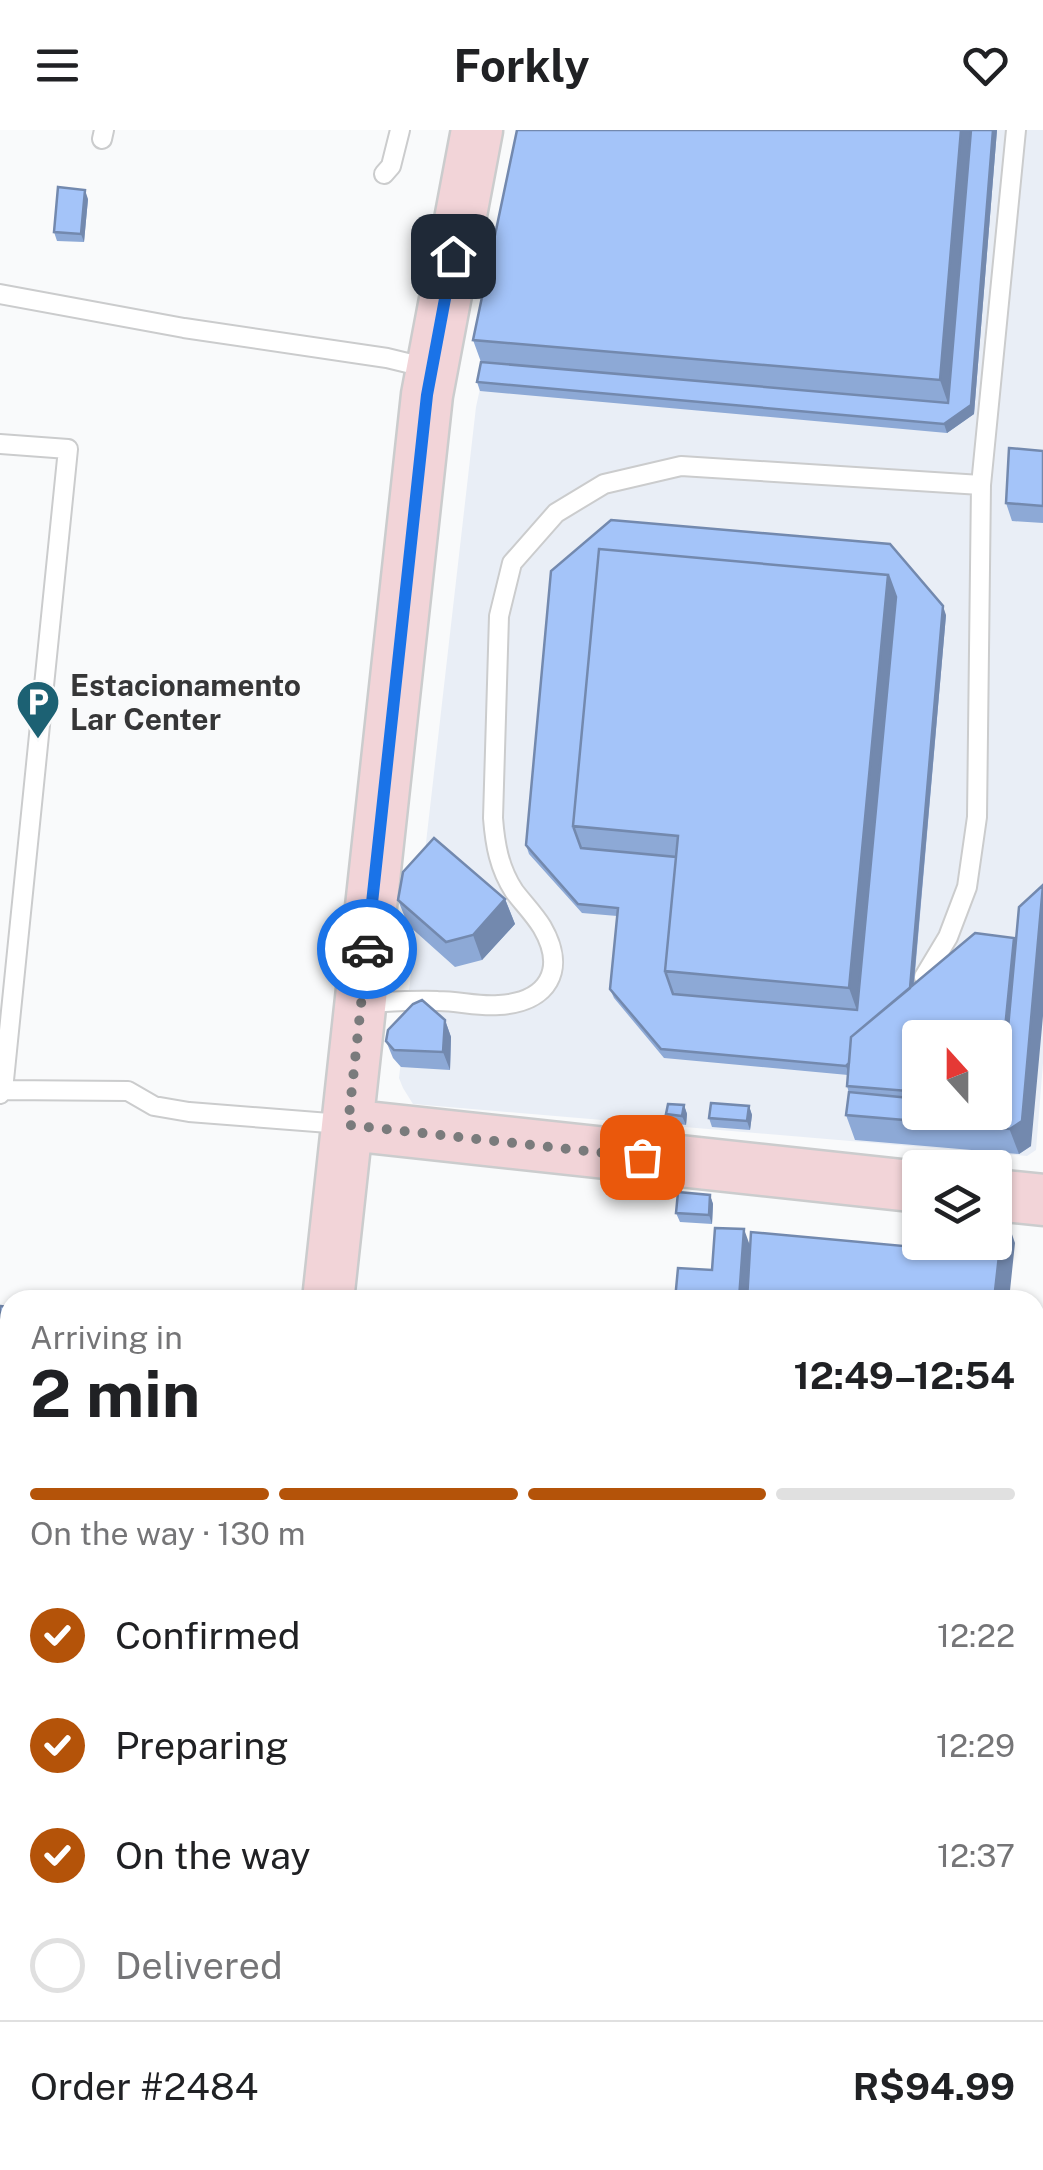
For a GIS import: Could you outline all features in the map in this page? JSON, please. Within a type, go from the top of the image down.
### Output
[{"type":"street","points":[[329,1290],[427,395],[477,130]]},
{"type":"street","points":[[348,1125],[902,1185]]},
{"type":"street","points":[[1012,1197],[1043,1200]]},
{"type":"lane","points":[[384,174],[391,166],[400,130]]},
{"type":"lane","points":[[924,977],[948,938],[967,887],[977,817],[981,486],[1016,130]]},
{"type":"lane","points":[[0,294],[432,368]]},
{"type":"lane","points":[[0,444],[68,449],[1,1092],[128,1091],[154,1106],[189,1112],[348,1125]]},
{"type":"lane","points":[[361,1003],[439,1001],[496,1006],[520,1002],[541,991],[551,978],[555,962],[551,942],[502,867],[495,846],[493,818],[499,616],[512,562],[556,513],[604,484],[682,466],[981,486]]},
{"type":"shaded area","points":[[536,130],[1043,130],[1043,1063],[1036,1150],[1027,1156],[1012,1155],[1012,1150],[956,1150],[413,1104],[399,1078],[476,407]]},
{"type":"building","points":[[517,130],[961,130],[940,380],[473,340]]},
{"type":"building","points":[[971,130],[993,130],[971,405],[944,424],[477,382],[481,362],[948,403]]},
{"type":"building","points":[[58,187],[85,190],[81,234],[54,232]]},
{"type":"building","points":[[1009,448],[1043,451],[1043,506],[1006,503]]},
{"type":"building","points":[[611,520],[890,544],[943,606],[910,988],[851,1037],[846,1066],[661,1049],[610,989],[618,908],[578,904],[526,845],[551,571]],"holes":[[[599,549],[888,575],[896,597],[857,1010],[673,994],[665,971],[676,857],[581,848],[573,826]]]},
{"type":"building","points":[[599,549],[888,575],[849,988],[665,971],[678,836],[573,826]]},
{"type":"building","points":[[434,838],[505,899],[473,935],[446,942],[398,900],[403,872]]},
{"type":"building","points":[[1043,885],[1022,1121],[1012,1128],[1012,1020],[1009,1020],[1019,907]]},
{"type":"building","points":[[975,933],[1014,938],[1006,1020],[902,1020],[902,1091],[847,1086],[851,1037]]},
{"type":"building","points":[[422,1000],[445,1020],[443,1052],[394,1050],[386,1041],[388,1030]]},
{"type":"building","points":[[849,1092],[902,1097],[902,1120],[846,1115]]},
{"type":"building","points":[[711,1103],[749,1106],[747,1121],[709,1118]]},
{"type":"building","points":[[668,1104],[684,1105],[682,1116],[666,1114]]},
{"type":"building","points":[[678,1192],[710,1195],[709,1215],[676,1213]]},
{"type":"building","points":[[715,1228],[744,1229],[740,1290],[676,1290],[678,1268],[712,1270]]},
{"type":"building","points":[[751,1232],[902,1246],[902,1260],[998,1260],[995,1290],[748,1290]]},
{"type":"way so far","points":[[367,949],[348,1125],[642,1157]]},
{"type":"place","name":"Estacionamento Lar Center","points":[[38,740]]},
{"type":"route","points":[[367,949],[427,395],[453,256]]}]
